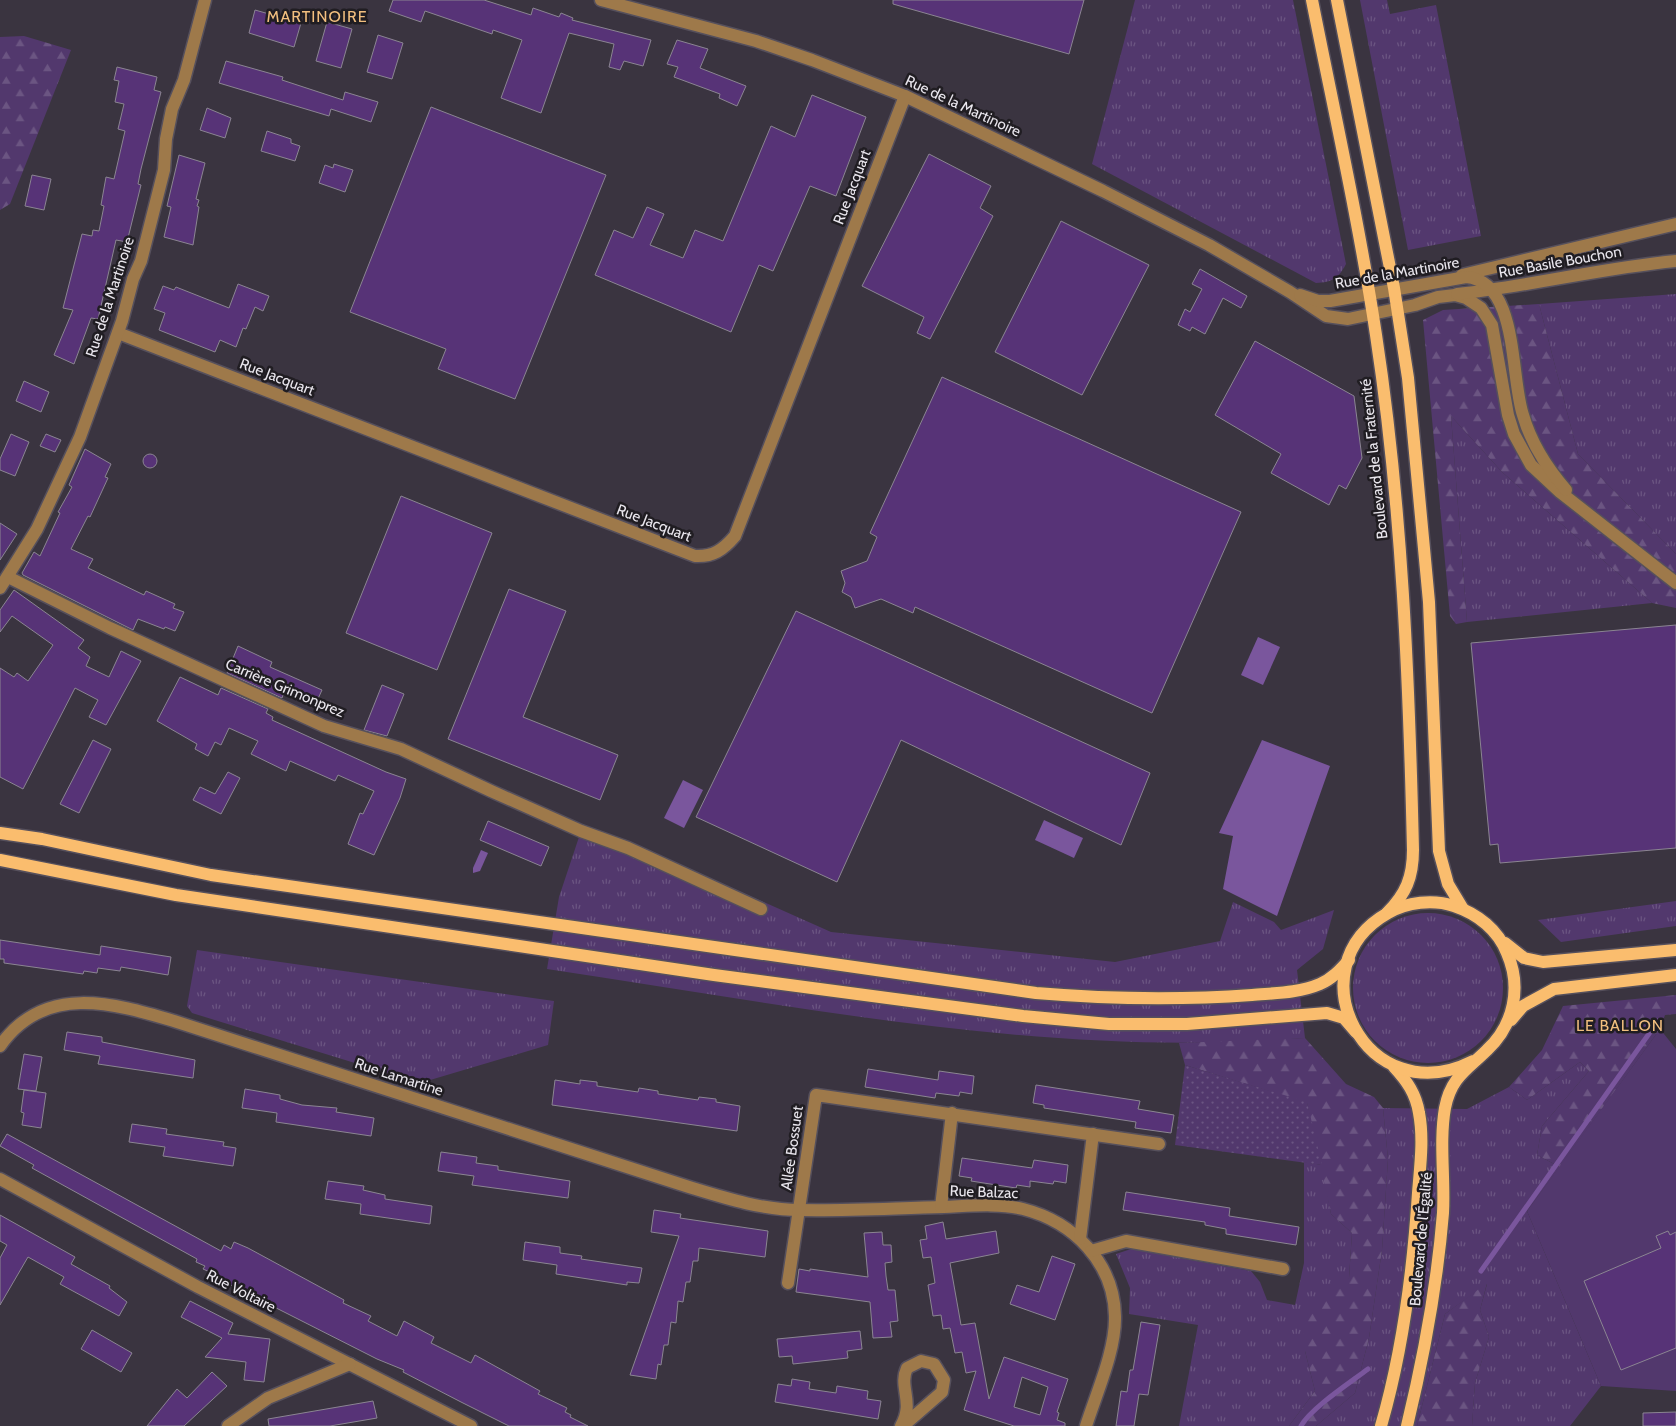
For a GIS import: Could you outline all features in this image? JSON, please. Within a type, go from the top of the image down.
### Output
[{"type":"main road","name":"Boulevard de la Fraternité","points":[[1312,0],[1370,292],[1389,436],[1401,563],[1413,866],[1406,892],[1388,913]]},
{"type":"main road","points":[[1337,0],[1394,288],[1408,378],[1425,553],[1439,851],[1448,884],[1463,909]]},
{"type":"main road","points":[[0,833],[42,839],[211,875],[1036,993],[1109,998],[1180,999],[1277,993],[1320,984],[1336,974],[1348,960]]},
{"type":"main road","points":[[0,860],[176,895],[714,975],[1023,1016],[1109,1024],[1187,1024],[1327,1013],[1344,1018],[1356,1032]]},
{"type":"main road","name":"Boulevard de l'Égalité","points":[[1381,1426],[1401,1337],[1411,1281],[1421,1130],[1412,1088],[1392,1065],[1372,1051],[1356,1032],[1344,997],[1344,984],[1348,960],[1360,938],[1388,913],[1406,906],[1425,902],[1451,905],[1463,909],[1487,925],[1497,936],[1510,961],[1515,989],[1512,1010],[1503,1030],[1495,1042],[1473,1061],[1452,1086],[1445,1110],[1443,1211],[1433,1301],[1426,1343],[1407,1426]]},
{"type":"main road","points":[[1497,936],[1517,954],[1541,962],[1676,950]]},
{"type":"main road","points":[[1503,1030],[1524,1006],[1554,989],[1676,975]]},
{"type":"main road","name":"Boulevard de l'Égalité","points":[[1392,1065],[1419,1072],[1433,1073],[1461,1067],[1473,1061]]},
{"type":"street","name":"Rue de la Martinoire","points":[[0,588],[34,533],[80,437],[93,396],[118,333],[133,279],[141,261],[164,170],[166,139],[172,109],[184,80],[206,0]]},
{"type":"street","name":"Rue de la Martinoire","points":[[602,0],[756,41],[848,73],[905,96],[1138,208],[1209,245],[1290,292],[1314,310],[1331,318],[1348,319],[1397,309],[1449,295],[1471,301],[1490,319],[1494,330],[1508,415],[1522,450],[1544,479],[1676,583]]},
{"type":"street","name":"Rue Jacquart","points":[[118,333],[695,556],[717,553],[735,536],[905,96]]},
{"type":"street","name":"Rue Basile Bouchon","points":[[1453,278],[1676,224]]},
{"type":"street","name":"Rue Basile Bouchon","points":[[1449,295],[1493,290],[1617,267],[1676,261]]},
{"type":"street","name":"Rue de la Martinoire","points":[[1290,292],[1324,301],[1453,278],[1474,278],[1493,290],[1506,316],[1517,395],[1527,428],[1550,470],[1592,517]]},
{"type":"street","name":"Carrière Grimonprez","points":[[8,577],[110,628],[324,726],[401,749],[581,831],[628,848],[761,909]]},
{"type":"street","name":"Rue Lamartine","points":[[0,1046],[21,1023],[54,1006],[83,1002],[115,1006],[174,1021],[732,1200],[768,1208],[799,1210]]},
{"type":"street","name":"Allée Bossuet","points":[[788,1283],[816,1095],[1159,1144]]},
{"type":"street","points":[[942,1207],[952,1113]]},
{"type":"street","points":[[1080,1239],[1093,1134]]},
{"type":"street","name":"Rue Voltaire","points":[[0,1179],[146,1260],[471,1426]]},
{"type":"street","name":"Rue Balzac","points":[[799,1210],[995,1206],[1022,1209],[1057,1222],[1080,1239],[1100,1262],[1111,1288],[1115,1318],[1110,1348],[1086,1426]]},
{"type":"street","points":[[1091,1251],[1126,1241],[1283,1269]]},
{"type":"street","points":[[921,1361],[934,1364],[944,1380],[942,1392],[902,1426],[908,1402],[904,1380],[907,1368],[921,1361]]},
{"type":"street","points":[[228,1426],[268,1398],[350,1364]]},
{"type":"green space","points":[[1135,0],[1293,0],[1346,264],[1334,279],[1316,283],[1092,164]]},
{"type":"green space","points":[[1360,0],[1387,0],[1390,14],[1436,5],[1481,236],[1408,250]]},
{"type":"green space","points":[[24,36],[71,50],[10,204],[0,210],[0,37]]},
{"type":"green space","points":[[1676,294],[1676,554],[1578,454],[1539,304]]},
{"type":"green space","points":[[1539,304],[1578,454],[1676,554],[1676,608],[1652,603],[1502,472],[1451,416],[1467,622],[1456,624],[1450,616],[1423,320],[1443,310]]},
{"type":"green space","points":[[1451,416],[1502,472],[1652,603],[1467,622]]},
{"type":"green space","points":[[583,825],[635,845],[831,932],[1115,962],[1220,941],[1233,902],[1274,922],[1281,930],[1334,910],[1323,949],[1297,970],[1305,1038],[1210,1043],[1115,1041],[1020,1035],[925,1025],[830,1013],[547,969],[559,897]]},
{"type":"green space","points":[[1676,901],[1676,926],[1561,942],[1538,920]]},
{"type":"green space","points":[[1428,913],[1443,914],[1457,919],[1481,935],[1497,959],[1502,973],[1502,1003],[1497,1017],[1481,1041],[1457,1057],[1443,1062],[1428,1063],[1413,1062],[1399,1057],[1375,1041],[1359,1017],[1354,1003],[1353,988],[1354,973],[1359,959],[1375,935],[1399,919],[1413,914]]},
{"type":"green space","points":[[197,950],[554,1001],[548,1045],[420,1083],[192,1013],[187,1006]]},
{"type":"green space","points":[[1676,995],[1676,1014],[1665,1015],[1660,1029],[1560,1167],[1537,1155],[1542,1126],[1589,1071],[1580,1062],[1527,1100],[1509,1087],[1542,1050],[1563,1006]]},
{"type":"green space","points":[[1660,1029],[1676,1049],[1676,1391],[1601,1386],[1527,1211]]},
{"type":"green space","points":[[1305,1038],[1346,1084],[1374,1097],[1383,1108],[1388,1159],[1382,1250],[1369,1338],[1355,1393],[1316,1426],[1289,1426],[1315,1391],[1305,1351],[1303,1321],[1330,1284],[1349,1278],[1352,1233],[1331,1214],[1307,1103],[1185,1065],[1179,1043]]},
{"type":"green space","points":[[1580,1062],[1589,1071],[1542,1126],[1537,1155],[1560,1167],[1527,1211],[1601,1386],[1570,1426],[1472,1426],[1475,1383],[1489,1337],[1480,1310],[1487,1284],[1445,1314],[1417,1426],[1316,1426],[1355,1393],[1369,1338],[1382,1250],[1388,1159],[1383,1108],[1467,1109],[1509,1087],[1527,1100]]},
{"type":"green space","points":[[1185,1065],[1307,1102],[1322,1165],[1175,1145]]},
{"type":"green space","points":[[1304,1162],[1322,1165],[1331,1214],[1352,1233],[1349,1278],[1305,1351],[1315,1391],[1289,1426],[1179,1426],[1198,1325],[1129,1314],[1130,1288],[1116,1254],[1131,1249],[1251,1271],[1260,1282],[1267,1300],[1295,1305],[1304,1263]]},
{"type":"green space","points":[[1487,1283],[1480,1310],[1489,1337],[1475,1383],[1472,1426],[1417,1426],[1445,1314]]},
{"type":"shaded area","points":[[1258,637],[1280,647],[1263,685],[1241,675]]},
{"type":"shaded area","points":[[1262,740],[1330,766],[1277,916],[1223,889],[1233,836],[1219,833]]},
{"type":"shaded area","points":[[683,780],[703,790],[684,828],[664,818]]},
{"type":"shaded area","points":[[1044,820],[1083,838],[1074,858],[1035,840]]},
{"type":"shaded area","points":[[481,850],[488,853],[480,871],[473,873],[473,868]]},
{"type":"building","points":[[393,0],[484,0],[531,15],[533,8],[559,17],[561,13],[573,18],[572,20],[651,40],[643,66],[624,61],[620,70],[609,67],[614,44],[569,33],[541,113],[501,98],[522,40],[493,30],[492,34],[425,11],[421,22],[389,11]]},
{"type":"building","points":[[893,0],[1084,0],[1069,54],[893,4]]},
{"type":"building","points":[[255,10],[301,23],[294,47],[249,33]]},
{"type":"building","points":[[327,22],[352,29],[341,68],[316,61]]},
{"type":"building","points":[[378,35],[403,43],[392,79],[367,72]]},
{"type":"building","points":[[677,40],[708,49],[700,68],[746,86],[737,106],[719,98],[720,94],[674,77],[678,67],[667,64]]},
{"type":"building","points":[[226,61],[283,77],[282,80],[343,100],[345,92],[378,102],[371,122],[331,109],[329,116],[219,83]]},
{"type":"building","points":[[117,67],[157,77],[154,90],[161,92],[141,169],[138,184],[141,185],[127,242],[116,240],[98,319],[91,318],[74,364],[54,355],[73,310],[63,308],[82,234],[92,236],[93,230],[99,231],[104,206],[101,205],[106,177],[114,179],[125,131],[118,129],[124,104],[115,102],[119,81],[114,80]]},
{"type":"building","points":[[812,95],[866,117],[836,196],[810,186],[773,271],[759,265],[731,332],[595,275],[614,230],[633,238],[647,207],[664,214],[650,245],[683,258],[695,230],[723,241],[771,126],[795,137]]},
{"type":"building","points":[[431,107],[606,175],[515,399],[438,369],[446,349],[350,312]]},
{"type":"building","points":[[207,108],[231,118],[225,138],[200,130]]},
{"type":"building","points":[[267,131],[291,139],[291,143],[300,146],[295,161],[261,151]]},
{"type":"building","points":[[929,154],[991,186],[980,208],[993,216],[930,339],[917,333],[924,317],[862,286]]},
{"type":"building","points":[[179,155],[205,163],[196,199],[199,200],[197,206],[199,207],[193,245],[164,237],[171,207],[167,206]]},
{"type":"building","points":[[334,164],[353,170],[345,192],[319,183],[325,165],[333,168]]},
{"type":"building","points":[[32,175],[51,179],[44,210],[25,206]]},
{"type":"building","points":[[1061,221],[1149,265],[1082,395],[995,352]]},
{"type":"building","points":[[1200,269],[1247,296],[1241,308],[1223,298],[1205,334],[1192,327],[1190,331],[1178,325],[1185,309],[1190,312],[1202,289],[1192,284]]},
{"type":"building","points":[[238,284],[269,296],[263,311],[255,307],[246,329],[243,328],[236,347],[220,340],[215,352],[159,330],[165,313],[154,309],[163,286],[174,290],[176,287],[229,308]]},
{"type":"building","points":[[1255,341],[1354,396],[1362,458],[1346,489],[1339,485],[1329,505],[1271,473],[1281,454],[1215,415]]},
{"type":"building","points":[[942,377],[1241,512],[1152,713],[915,607],[913,613],[881,599],[855,608],[851,597],[842,592],[845,583],[841,571],[867,561],[877,537],[870,533]]},
{"type":"building","points":[[24,381],[49,392],[41,412],[16,401]]},
{"type":"building","points":[[11,434],[29,442],[15,476],[0,470],[0,459]]},
{"type":"building","points":[[46,434],[61,440],[55,452],[40,446]]},
{"type":"building","points":[[85,449],[111,464],[105,477],[108,478],[90,517],[88,516],[71,549],[93,559],[88,568],[144,595],[146,591],[175,604],[173,608],[184,612],[175,631],[138,619],[133,630],[22,573],[34,552],[40,556],[60,513],[58,512],[72,487],[69,485]]},
{"type":"building","points":[[150,454],[155,456],[157,461],[155,466],[150,468],[145,466],[143,461],[145,456]]},
{"type":"building","points":[[401,496],[492,533],[437,670],[346,633]]},
{"type":"building","points":[[0,523],[17,534],[0,560]]},
{"type":"building","points":[[509,589],[566,611],[523,717],[618,755],[600,800],[448,739]]},
{"type":"building","points":[[14,590],[84,640],[78,648],[90,657],[86,666],[109,677],[121,651],[141,661],[106,725],[89,717],[98,700],[75,688],[23,789],[0,777],[0,668],[14,677],[17,673],[28,681],[53,645],[12,616],[0,632],[0,610]]},
{"type":"building","points":[[796,611],[1150,773],[1121,845],[901,740],[837,882],[696,817]]},
{"type":"building","points":[[1676,625],[1676,848],[1500,863],[1498,844],[1490,845],[1471,643]]},
{"type":"building","points":[[238,646],[272,662],[270,667],[322,690],[316,703],[285,690],[282,698],[227,673]]},
{"type":"building","points":[[180,677],[218,695],[221,688],[268,709],[266,713],[273,717],[272,720],[386,772],[406,779],[400,798],[374,855],[348,844],[360,813],[363,814],[374,791],[338,775],[335,781],[290,761],[286,771],[251,754],[258,741],[229,728],[221,745],[215,742],[208,756],[195,749],[197,744],[157,721]]},
{"type":"building","points":[[382,685],[404,694],[387,736],[364,730]]},
{"type":"building","points":[[93,740],[111,749],[79,813],[60,804]]},
{"type":"building","points":[[228,772],[240,778],[221,814],[193,800],[200,787],[215,794]]},
{"type":"building","points":[[488,821],[549,847],[541,866],[480,840]]},
{"type":"building","points":[[0,940],[100,955],[101,946],[171,957],[168,975],[121,967],[120,971],[98,968],[97,973],[84,971],[83,974],[4,963],[4,959],[0,959]]},
{"type":"building","points":[[67,1032],[102,1037],[102,1042],[195,1060],[193,1078],[98,1064],[100,1056],[64,1050]]},
{"type":"building","points":[[24,1054],[42,1057],[36,1091],[18,1089]]},
{"type":"building","points":[[868,1069],[938,1080],[939,1071],[974,1076],[972,1094],[960,1092],[959,1096],[936,1093],[935,1098],[865,1087]]},
{"type":"building","points":[[555,1080],[580,1084],[580,1080],[597,1082],[597,1086],[638,1092],[639,1088],[658,1091],[658,1094],[698,1100],[699,1097],[716,1099],[716,1102],[740,1106],[737,1131],[552,1105]]},
{"type":"building","points":[[1036,1085],[1140,1101],[1138,1109],[1174,1115],[1171,1133],[1135,1128],[1136,1122],[1044,1108],[1044,1105],[1033,1103]]},
{"type":"building","points":[[245,1089],[280,1095],[280,1099],[302,1105],[337,1108],[336,1112],[374,1118],[371,1136],[276,1122],[277,1113],[242,1108]]},
{"type":"building","points":[[24,1090],[46,1093],[41,1128],[22,1125],[24,1113],[21,1112]]},
{"type":"building","points":[[132,1124],[167,1129],[166,1134],[224,1142],[223,1146],[236,1148],[233,1166],[163,1156],[165,1147],[129,1142]]},
{"type":"building","points":[[7,1134],[221,1251],[224,1245],[231,1249],[234,1242],[248,1248],[344,1300],[343,1303],[371,1316],[368,1321],[397,1336],[404,1321],[434,1337],[431,1343],[471,1363],[475,1355],[540,1391],[538,1394],[567,1408],[565,1412],[571,1415],[570,1417],[588,1426],[509,1426],[461,1402],[403,1372],[404,1370],[377,1359],[211,1275],[212,1273],[203,1269],[205,1266],[196,1262],[197,1259],[32,1168],[34,1165],[0,1146]]},
{"type":"building","points":[[441,1152],[477,1157],[476,1163],[498,1166],[498,1170],[570,1181],[568,1198],[472,1185],[474,1176],[438,1171]]},
{"type":"building","points":[[962,1158],[1032,1168],[1034,1160],[1068,1165],[1066,1183],[1054,1181],[1053,1184],[1030,1181],[1030,1187],[1017,1185],[1016,1188],[971,1181],[972,1178],[959,1176]]},
{"type":"building","points":[[328,1181],[364,1186],[363,1190],[385,1195],[385,1199],[432,1206],[430,1224],[360,1214],[361,1204],[325,1199]]},
{"type":"building","points":[[1126,1192],[1230,1208],[1229,1216],[1299,1227],[1296,1245],[1226,1234],[1226,1229],[1205,1225],[1205,1222],[1123,1210]]},
{"type":"building","points":[[654,1210],[681,1214],[680,1218],[768,1231],[765,1257],[699,1248],[698,1261],[693,1261],[690,1282],[686,1282],[683,1302],[678,1301],[676,1323],[671,1322],[668,1345],[664,1345],[661,1365],[658,1364],[656,1379],[630,1375],[679,1236],[651,1232]]},
{"type":"building","points":[[0,1215],[75,1257],[71,1264],[110,1286],[109,1288],[127,1302],[119,1316],[60,1284],[64,1277],[28,1257],[0,1305],[0,1258],[7,1245],[0,1241]]},
{"type":"building","points":[[943,1222],[946,1239],[996,1231],[999,1253],[950,1263],[961,1325],[975,1323],[989,1399],[1004,1357],[1068,1379],[1057,1412],[1059,1413],[1057,1420],[1065,1423],[1065,1426],[1014,1426],[964,1410],[976,1371],[966,1373],[962,1352],[955,1353],[950,1328],[943,1329],[941,1315],[933,1316],[928,1285],[935,1283],[931,1257],[923,1258],[920,1240],[927,1239],[925,1226]],"holes":[[[1022,1377],[1048,1387],[1040,1415],[1014,1407]]]},
{"type":"building","points":[[1668,1231],[1670,1235],[1676,1232],[1676,1348],[1621,1370],[1584,1281],[1661,1248],[1656,1236]]},
{"type":"building","points":[[882,1232],[883,1245],[891,1245],[892,1262],[885,1263],[886,1276],[888,1290],[895,1290],[898,1321],[890,1322],[892,1337],[873,1338],[870,1302],[796,1292],[799,1269],[868,1277],[864,1233]]},
{"type":"building","points":[[525,1242],[560,1247],[560,1253],[582,1256],[581,1259],[642,1268],[639,1283],[627,1282],[627,1285],[556,1274],[557,1265],[523,1260]]},
{"type":"building","points":[[1052,1256],[1075,1264],[1055,1320],[1010,1304],[1017,1285],[1039,1292]]},
{"type":"building","points":[[190,1301],[233,1323],[228,1334],[270,1339],[264,1382],[244,1380],[246,1362],[205,1357],[222,1338],[181,1317]]},
{"type":"building","points":[[1141,1322],[1160,1325],[1148,1395],[1139,1394],[1134,1426],[1116,1426],[1121,1391],[1127,1392],[1130,1370],[1133,1370]]},
{"type":"building","points":[[92,1330],[132,1353],[121,1372],[81,1349]]},
{"type":"building","points":[[860,1331],[862,1349],[847,1351],[848,1358],[793,1364],[792,1356],[779,1357],[777,1339]]},
{"type":"building","points":[[212,1372],[227,1386],[184,1426],[147,1426],[177,1389],[187,1398]]},
{"type":"building","points":[[792,1379],[810,1382],[809,1389],[836,1393],[837,1386],[868,1391],[867,1399],[881,1401],[878,1419],[775,1402],[778,1384],[791,1386]]},
{"type":"building","points":[[373,1401],[377,1418],[330,1426],[269,1426],[268,1419]]},
{"type":"building","points":[[1676,1412],[1676,1426],[1643,1426],[1643,1413]]},
{"type":"waterway","points":[[1481,1271],[1658,1021]]},
{"type":"waterway","points":[[1301,1426],[1322,1403],[1368,1369]]},
{"type":"district","name":"MARTINOIRE","points":[[317,16]]},
{"type":"district","name":"LE BALLON","points":[[1620,1025]]}]
